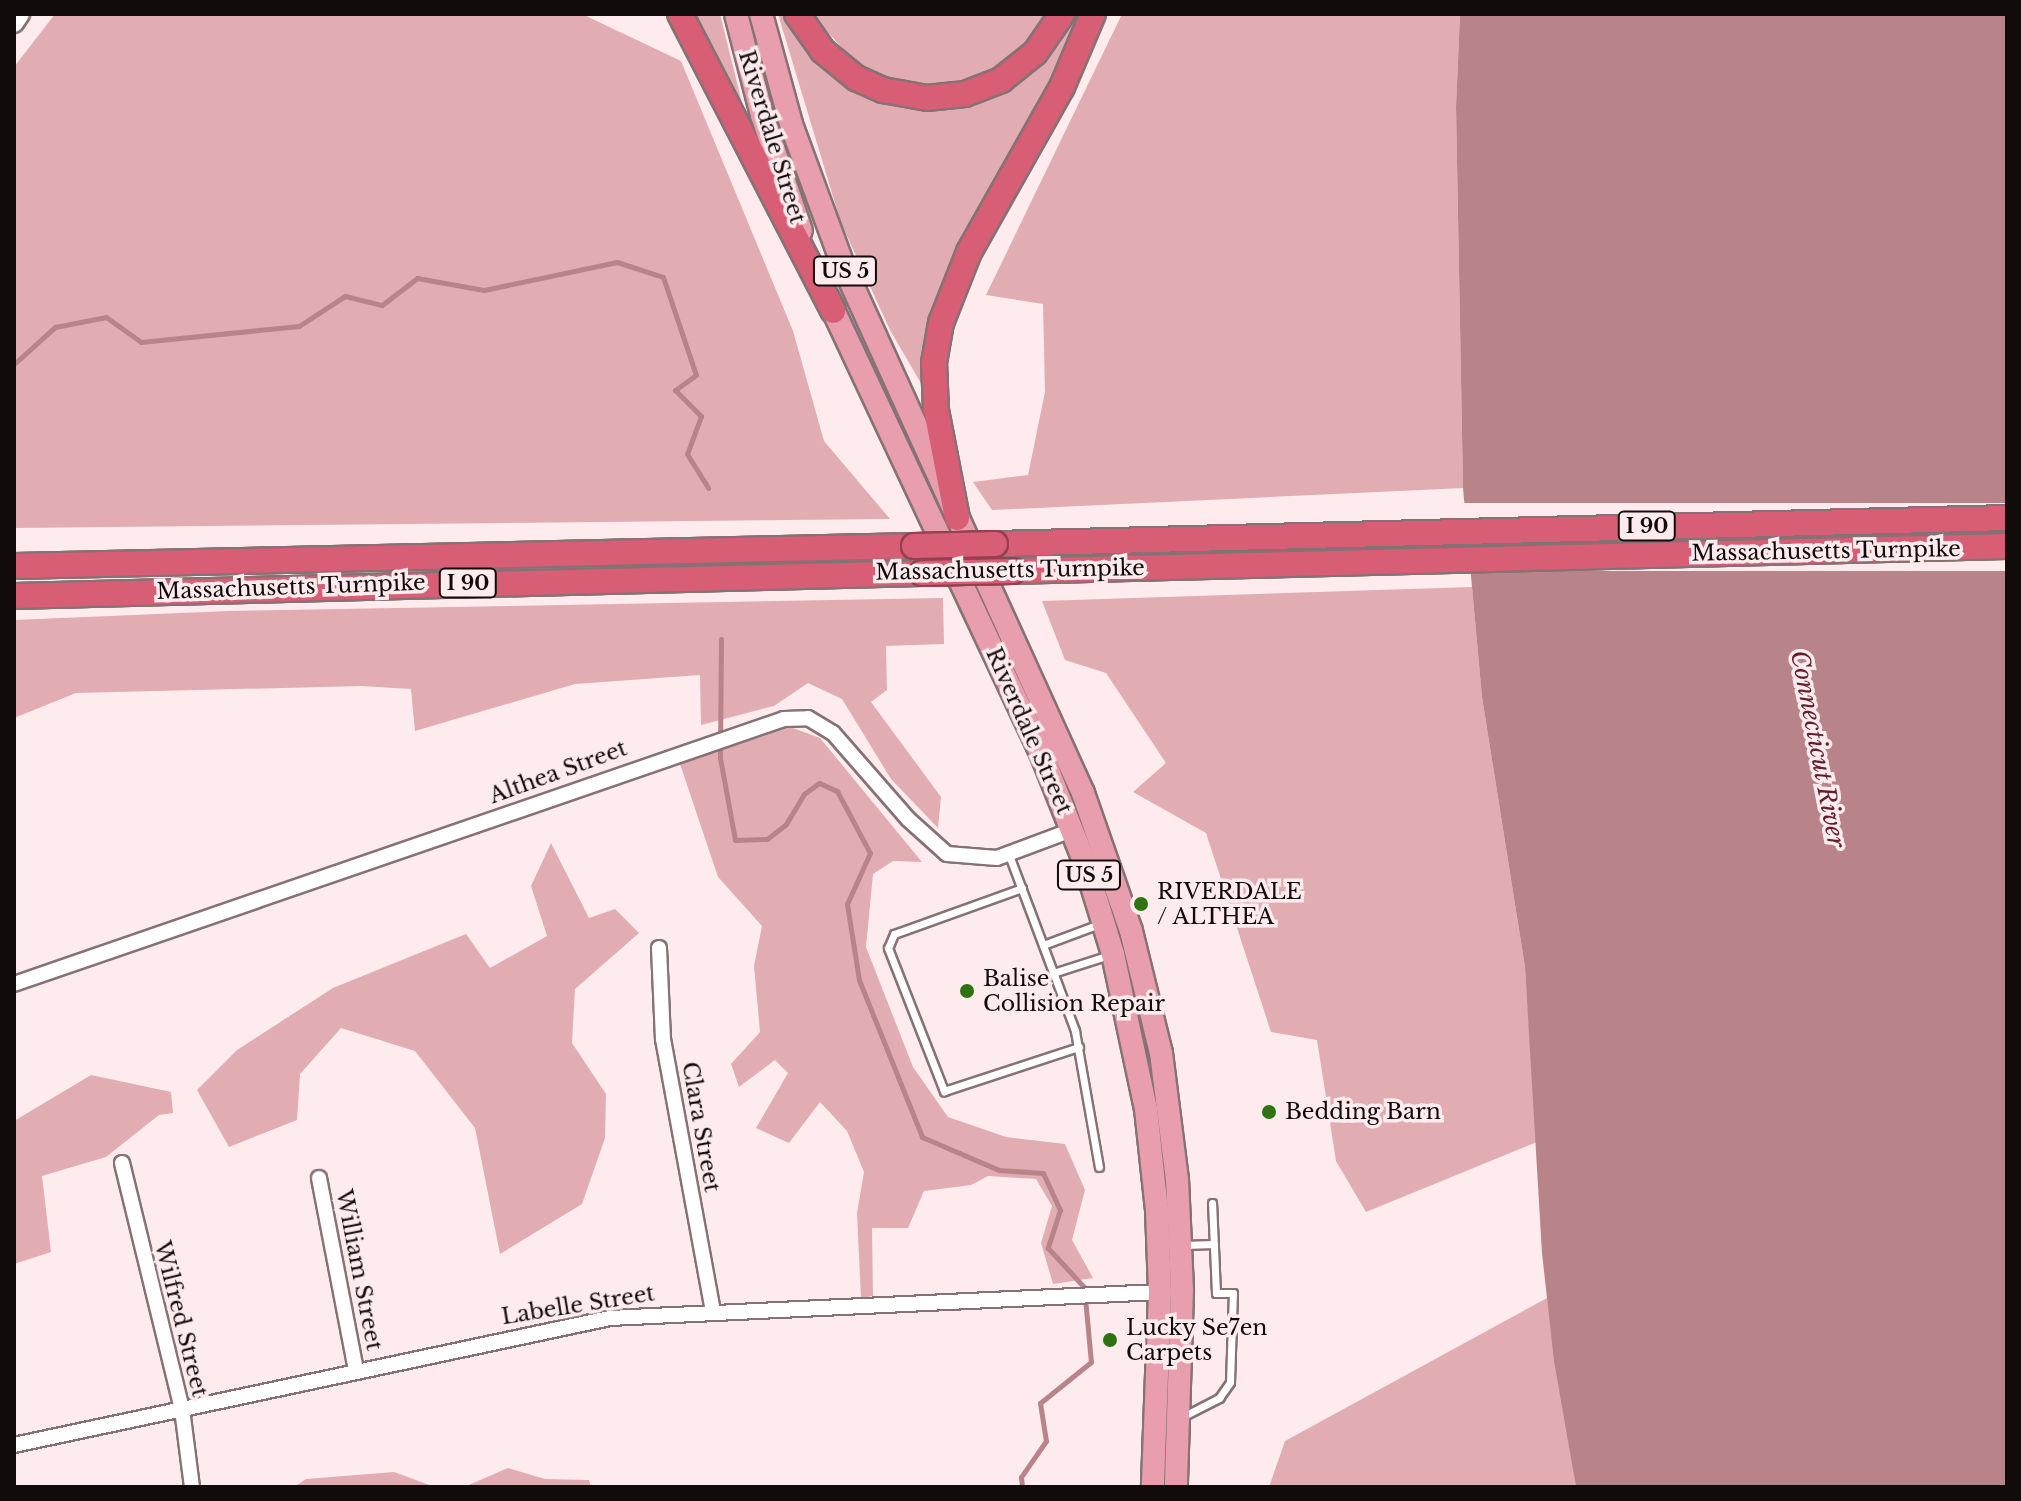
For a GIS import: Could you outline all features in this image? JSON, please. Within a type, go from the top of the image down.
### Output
[{"type":"highway","points":[[680,14],[833,311]]},
{"type":"highway","points":[[797,14],[823,51],[856,78],[899,94],[940,98],[977,91],[1013,72],[1045,42],[1062,14]]},
{"type":"highway","points":[[957,518],[936,410],[934,363],[941,323],[969,252],[1062,87],[1093,14]]},
{"type":"highway","name":"Massachusetts Turnpike","points":[[20,565],[2007,518]]},
{"type":"highway","name":"Massachusetts Turnpike","points":[[14,596],[2007,546]]},
{"type":"main road","name":"Riverdale Street","points":[[736,14],[773,149],[833,311],[1072,830],[1104,922],[1146,1109],[1171,1292],[1179,1419],[1176,1487]]},
{"type":"main road","name":"Riverdale Street","points":[[761,14],[791,124],[824,218],[1094,821],[1131,931],[1161,1053],[1181,1245],[1171,1292],[1153,1487]]},
{"type":"street","points":[[14,23],[20,14]]},
{"type":"street","name":"Althea Street","points":[[14,984],[784,719],[816,721],[851,749],[938,849],[971,860],[1009,855],[1072,830]]},
{"type":"street","name":"Clara Street","points":[[659,948],[663,1039],[713,1311]]},
{"type":"street","name":"Wilfred Street","points":[[122,1163],[182,1409],[192,1487]]},
{"type":"street","name":"William Street","points":[[319,1178],[356,1371]]},
{"type":"street","name":"Labelle Street","points":[[14,1445],[598,1320],[713,1311],[1171,1292]]},
{"type":"lane","points":[[1072,830],[1094,821]]},
{"type":"lane","points":[[1009,855],[1079,1047],[1099,1167]]},
{"type":"lane","points":[[1022,888],[894,934],[888,948],[944,1091],[1079,1047]]},
{"type":"lane","points":[[1043,945],[1104,922]]},
{"type":"lane","points":[[1053,973],[1113,954]]},
{"type":"lane","points":[[1179,1419],[1219,1398],[1230,1382],[1233,1293],[1216,1293],[1212,1203]]},
{"type":"lane","points":[[1181,1245],[1214,1244]]},
{"type":"shaded area","points":[[55,14],[582,14],[681,61],[793,331],[824,441],[890,519],[14,528],[14,67]]},
{"type":"shaded area","points":[[692,14],[720,14],[746,119]]},
{"type":"shaded area","points":[[778,14],[786,14],[812,55],[851,90],[899,106],[943,108],[991,98],[1034,71],[1073,14],[1082,14],[1061,66],[951,262],[924,343],[922,385],[890,330],[841,223]]},
{"type":"shaded area","points":[[811,14],[1048,14],[1029,43],[984,76],[935,84],[893,80],[854,61]]},
{"type":"shaded area","points":[[1122,14],[1460,14],[1456,107],[1463,488],[992,510],[973,482],[1028,475],[1045,392],[1043,304],[986,295]]},
{"type":"shaded area","points":[[1472,587],[1482,697],[1525,967],[1537,1142],[1366,1212],[1336,1161],[1317,1040],[1271,1032],[1206,833],[1133,792],[1166,763],[1106,673],[1065,660],[1042,601]]},
{"type":"shaded area","points":[[943,598],[944,644],[886,646],[887,690],[871,702],[941,797],[938,828],[891,779],[842,699],[808,683],[774,706],[701,725],[700,675],[575,684],[415,731],[411,689],[361,686],[76,693],[14,718],[14,620],[229,611]]},
{"type":"shaded area","points":[[790,727],[820,738],[922,862],[893,861],[873,874],[866,947],[913,1067],[948,1117],[1006,1137],[1065,1144],[1085,1190],[1072,1240],[1093,1278],[1053,1284],[1041,1243],[1052,1206],[1036,1179],[988,1176],[971,1185],[924,1191],[908,1228],[872,1228],[873,1296],[861,1298],[857,1213],[864,1172],[847,1131],[820,1102],[789,1143],[756,1128],[788,1073],[775,1060],[739,1087],[731,1064],[760,1032],[754,966],[762,926],[718,877],[680,764]]},
{"type":"shaded area","points":[[551,843],[589,918],[615,909],[639,933],[575,989],[572,1043],[606,1094],[605,1138],[582,1204],[500,1254],[475,1128],[415,1051],[341,1028],[300,1074],[297,1120],[229,1147],[197,1090],[237,1050],[333,988],[466,934],[490,968],[547,936],[531,886]]},
{"type":"shaded area","points":[[91,1075],[171,1092],[173,1113],[159,1115],[106,1157],[42,1176],[51,1252],[14,1264],[14,1121]]},
{"type":"shaded area","points":[[1547,1298],[1576,1487],[1269,1487],[1285,1441]]},
{"type":"shaded area","points":[[508,1468],[545,1479],[589,1480],[591,1487],[464,1487]]},
{"type":"shaded area","points":[[394,1472],[435,1487],[294,1487],[306,1479]]},
{"type":"water","name":"Connecticut River","points":[[1460,14],[2007,14],[2007,1487],[1576,1487],[1554,1361],[1542,1253],[1525,967],[1482,697],[1463,488],[1456,107]]},
{"type":"pier","points":[[1461,503],[2007,503],[2007,571],[1461,571]]},
{"type":"waterway","points":[[14,364],[55,327],[106,317],[141,342],[299,326],[345,296],[382,305],[417,278],[484,290],[617,262],[663,277],[696,375],[675,390],[701,416],[687,454],[708,488]]},
{"type":"waterway","points":[[721,639],[720,758],[735,840],[767,839],[786,824],[804,794],[819,783],[837,791],[870,853],[847,904],[859,980],[922,1137],[999,1170],[1043,1173],[1060,1210],[1048,1248],[1084,1287],[1091,1362],[1040,1403],[1046,1441],[1021,1477],[1022,1487]]},
{"type":"place","name":"RIVERDALE / ALTHEA","points":[[1141,904]]},
{"type":"place","name":"Balise Collision Repair","points":[[967,991]]},
{"type":"place","name":"Bedding Barn","points":[[1269,1112]]},
{"type":"place","name":"Lucky Se7en Carpets","points":[[1110,1340]]}]
